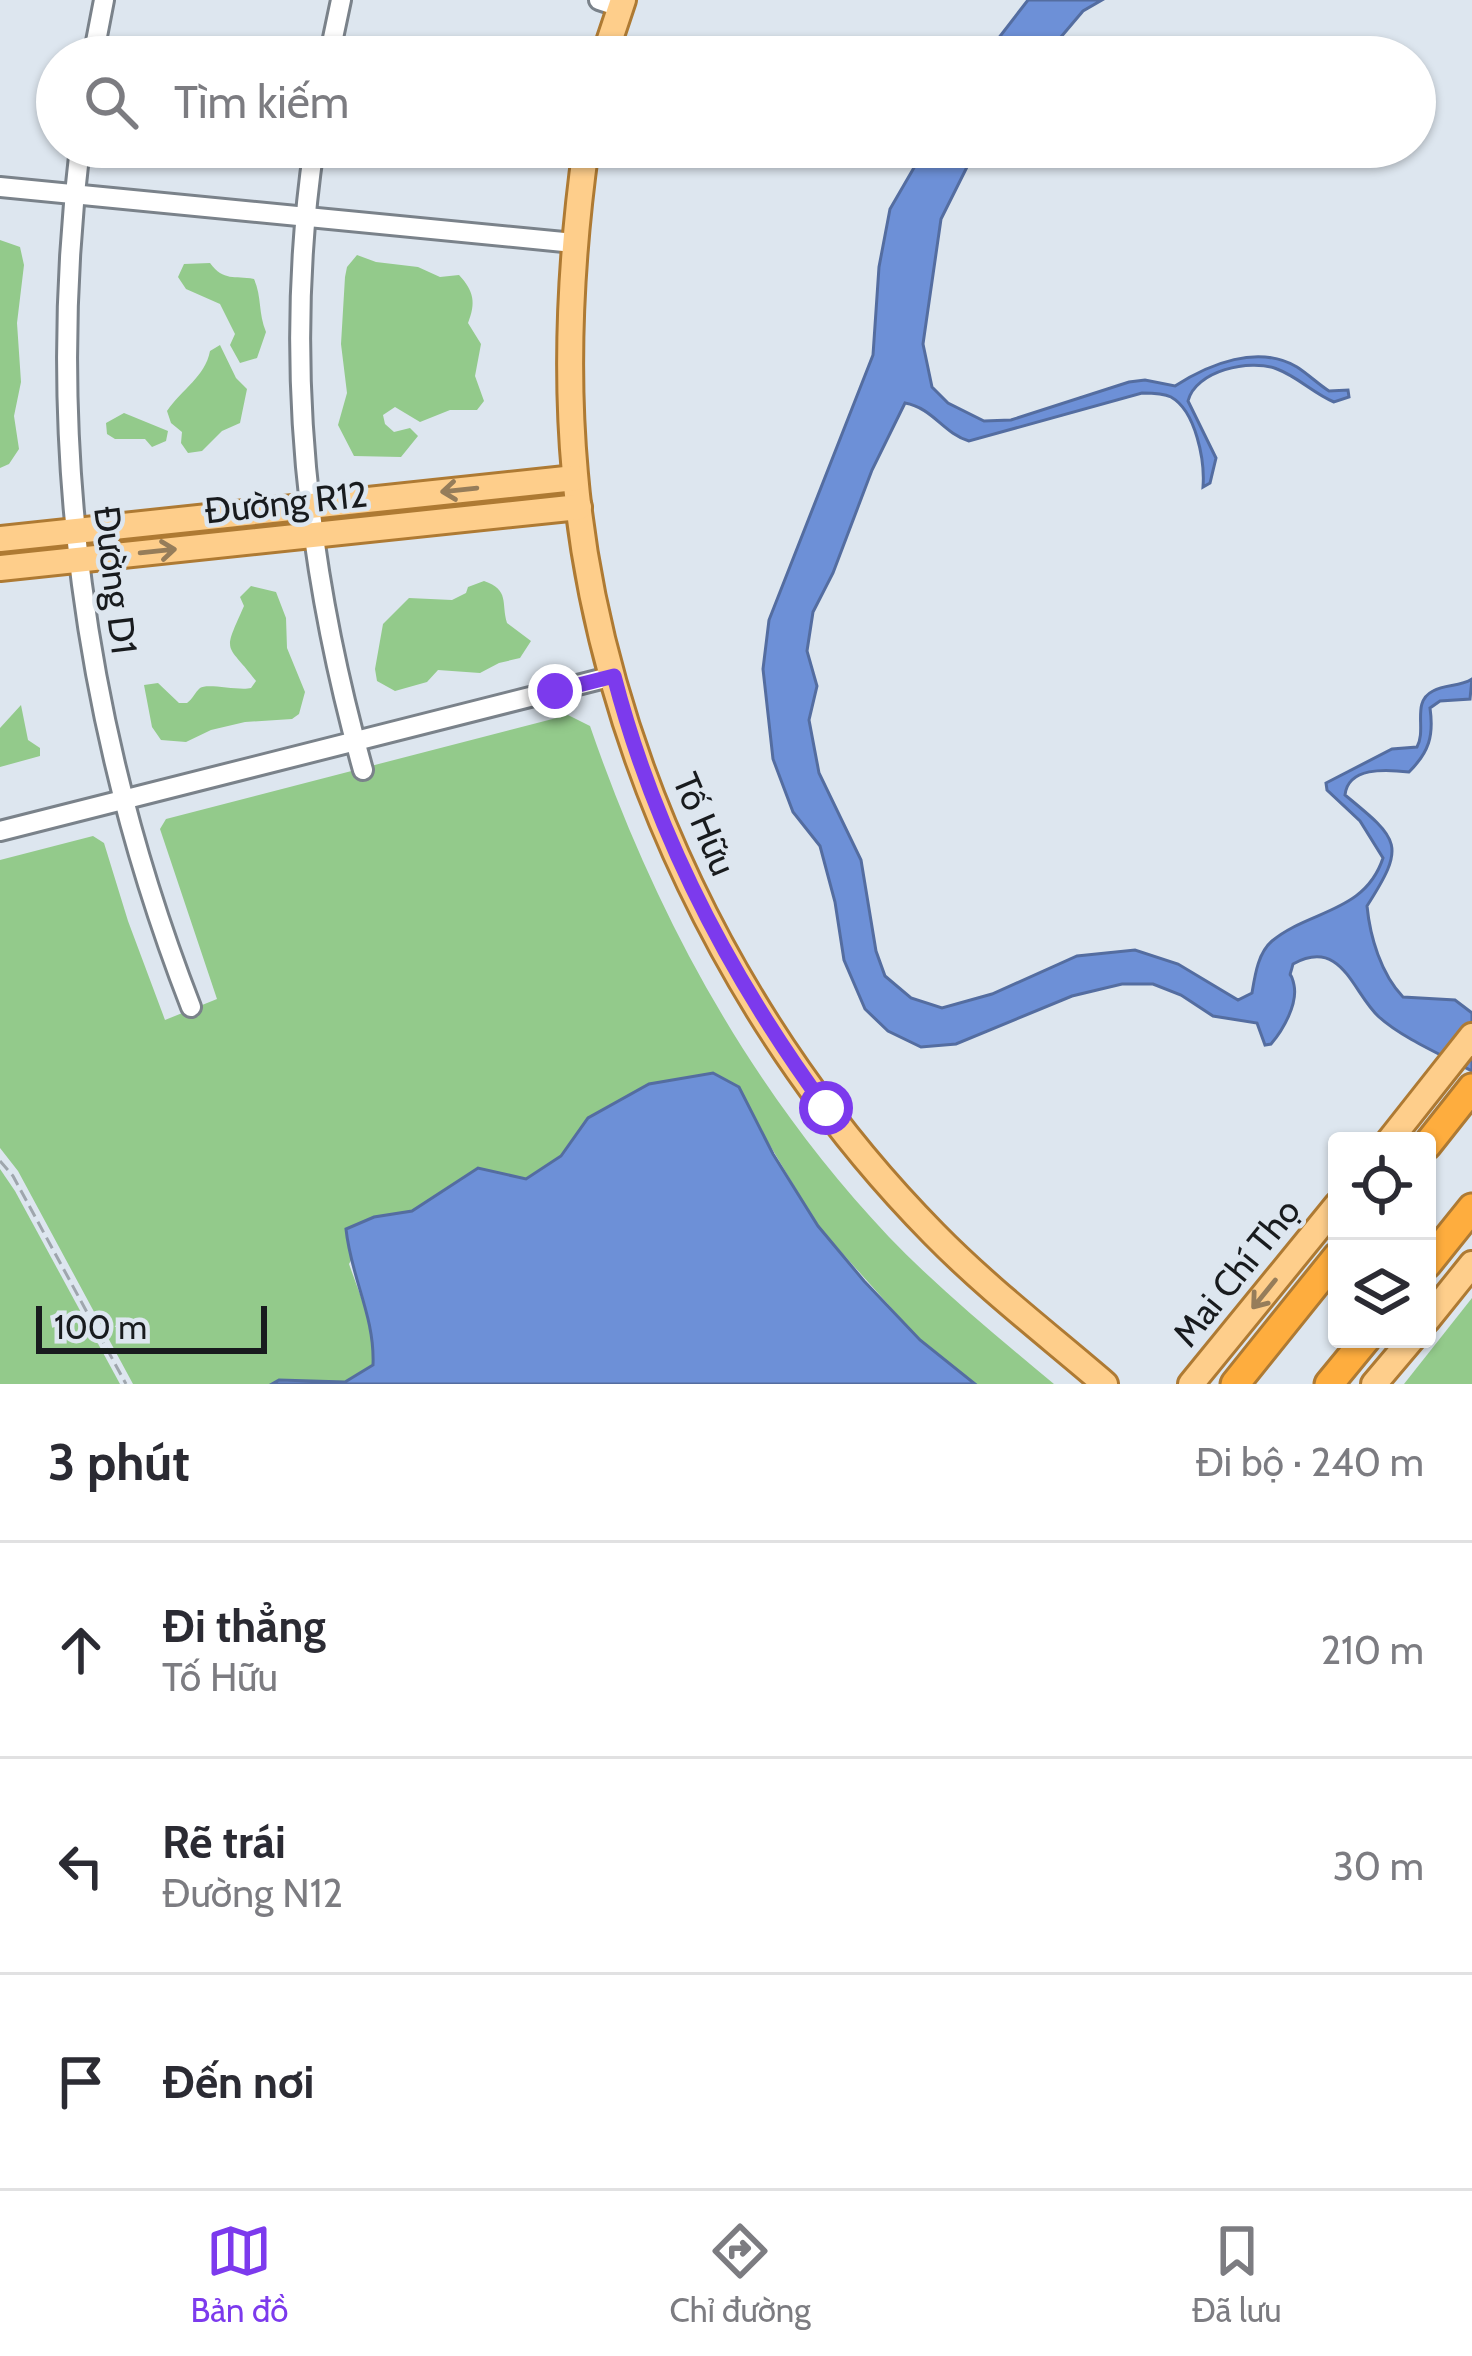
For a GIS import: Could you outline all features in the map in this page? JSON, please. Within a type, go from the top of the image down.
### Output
[{"type":"highway","points":[[1436,1134],[1467,1095]]},
{"type":"highway","points":[[1436,1253],[1472,1208]]},
{"type":"highway","name":"Mai Chí Thọ","points":[[1235,1384],[1328,1268]]},
{"type":"highway","points":[[1329,1384],[1359,1348]]},
{"type":"main road","points":[[608,36],[614,2]]},
{"type":"main road","name":"Tố Hữu","points":[[583,168],[570,342],[579,507],[614,676],[659,812],[692,889],[739,980],[794,1064],[870,1162],[933,1232],[1106,1384]]},
{"type":"main road","name":"Đường R12","points":[[0,539],[575,478]]},
{"type":"main road","name":"Đường R12","points":[[0,568],[579,507]]},
{"type":"main road","points":[[1396,1132],[1472,1036]]},
{"type":"main road","name":"Mai Chí Thọ","points":[[1191,1384],[1328,1215]]},
{"type":"main road","points":[[1436,1310],[1472,1264]]},
{"type":"main road","points":[[1374,1384],[1404,1348]]},
{"type":"street","points":[[97,36],[104,0]]},
{"type":"street","points":[[333,36],[341,0]]},
{"type":"street","name":"Đường D1","points":[[77,168],[66,360],[75,530],[89,642],[122,800],[190,1007]]},
{"type":"street","points":[[311,168],[304,216],[299,348],[309,506],[331,643],[363,770]]},
{"type":"street","points":[[0,187],[574,243]]},
{"type":"street","points":[[0,831],[614,676]]},
{"type":"path","points":[[0,1161],[13,1175],[126,1384]]},
{"type":"green space","points":[[0,240],[20,247],[24,265],[17,323],[21,382],[14,416],[19,449],[0,468]]},
{"type":"green space","points":[[357,255],[418,267],[440,277],[459,275],[472,298],[468,323],[481,344],[475,376],[484,401],[477,410],[450,410],[420,422],[395,407],[383,415],[394,432],[410,428],[418,436],[401,457],[354,456],[338,425],[347,393],[341,344],[345,277]]},
{"type":"green space","points":[[210,263],[225,275],[254,279],[266,332],[257,358],[240,363],[230,345],[235,334],[220,304],[186,289],[178,277],[184,264]]},
{"type":"green space","points":[[220,345],[236,378],[247,389],[240,423],[222,431],[202,451],[188,453],[181,443],[182,432],[171,423],[167,411],[198,376],[210,351]]},
{"type":"green space","points":[[124,413],[168,431],[166,441],[152,447],[145,439],[115,439],[107,434],[106,423]]},
{"type":"green space","points":[[484,581],[501,593],[507,623],[531,641],[520,658],[480,673],[438,670],[427,682],[395,691],[377,681],[383,624],[409,598],[452,600]]},
{"type":"green space","points":[[251,586],[276,592],[286,618],[287,648],[305,692],[299,714],[292,719],[211,730],[186,742],[161,740],[152,727],[144,685],[158,683],[179,703],[187,703],[204,687],[246,689],[256,681],[230,647],[244,606],[240,597]]},
{"type":"green space","points":[[21,705],[28,740],[40,748],[40,756],[0,767],[0,728]]},
{"type":"green space","points":[[568,715],[590,726],[677,932],[712,998],[793,1122],[908,1257],[1054,1384],[975,1384],[920,1340],[818,1226],[756,1122],[588,1118],[562,1156],[526,1179],[478,1168],[412,1211],[374,1217],[349,1264],[374,1333],[373,1365],[345,1382],[133,1384],[18,1171],[0,1148],[0,860],[93,836],[104,843],[165,1020],[217,999],[160,829],[166,819]]},
{"type":"green space","points":[[0,1169],[15,1191],[120,1384],[0,1384]]},
{"type":"green space","points":[[1472,1298],[1472,1384],[1404,1384]]},
{"type":"water","points":[[1028,0],[1102,0],[1083,11],[1062,36],[1000,36]]},
{"type":"water","points":[[914,168],[966,168],[941,219],[923,344],[932,387],[948,403],[984,421],[1011,420],[1129,382],[1175,386],[1218,364],[1250,357],[1282,360],[1329,391],[1348,390],[1349,397],[1334,402],[1266,366],[1239,366],[1212,375],[1188,401],[1216,458],[1210,483],[1203,487],[1193,425],[1180,404],[1164,395],[1142,393],[969,441],[905,403],[813,612],[807,651],[817,686],[809,720],[819,773],[861,860],[876,951],[885,976],[911,998],[942,1008],[992,994],[1077,956],[1135,950],[1178,964],[1238,1000],[1252,993],[1267,946],[1350,900],[1375,876],[1383,858],[1360,821],[1327,790],[1326,783],[1392,749],[1417,747],[1426,696],[1472,679],[1470,699],[1440,701],[1430,708],[1428,743],[1409,772],[1360,775],[1345,795],[1377,823],[1391,844],[1388,869],[1367,906],[1383,966],[1403,997],[1455,1000],[1472,1013],[1472,1071],[1388,1025],[1344,971],[1323,957],[1293,964],[1292,1008],[1276,1038],[1265,1045],[1257,1023],[1213,1016],[1153,984],[1122,984],[1072,996],[956,1044],[921,1047],[888,1031],[865,1009],[844,960],[820,846],[793,812],[773,759],[763,669],[769,620],[873,355],[879,267],[890,209]]},
{"type":"water","points":[[713,1073],[739,1087],[818,1226],[864,1281],[920,1340],[975,1384],[272,1384],[279,1380],[345,1382],[373,1365],[370,1330],[346,1229],[374,1217],[412,1211],[478,1168],[526,1179],[561,1156],[588,1118],[649,1084]]},
{"type":"route","points":[[555,691],[614,676],[659,812],[692,889],[739,980],[826,1108]]}]
